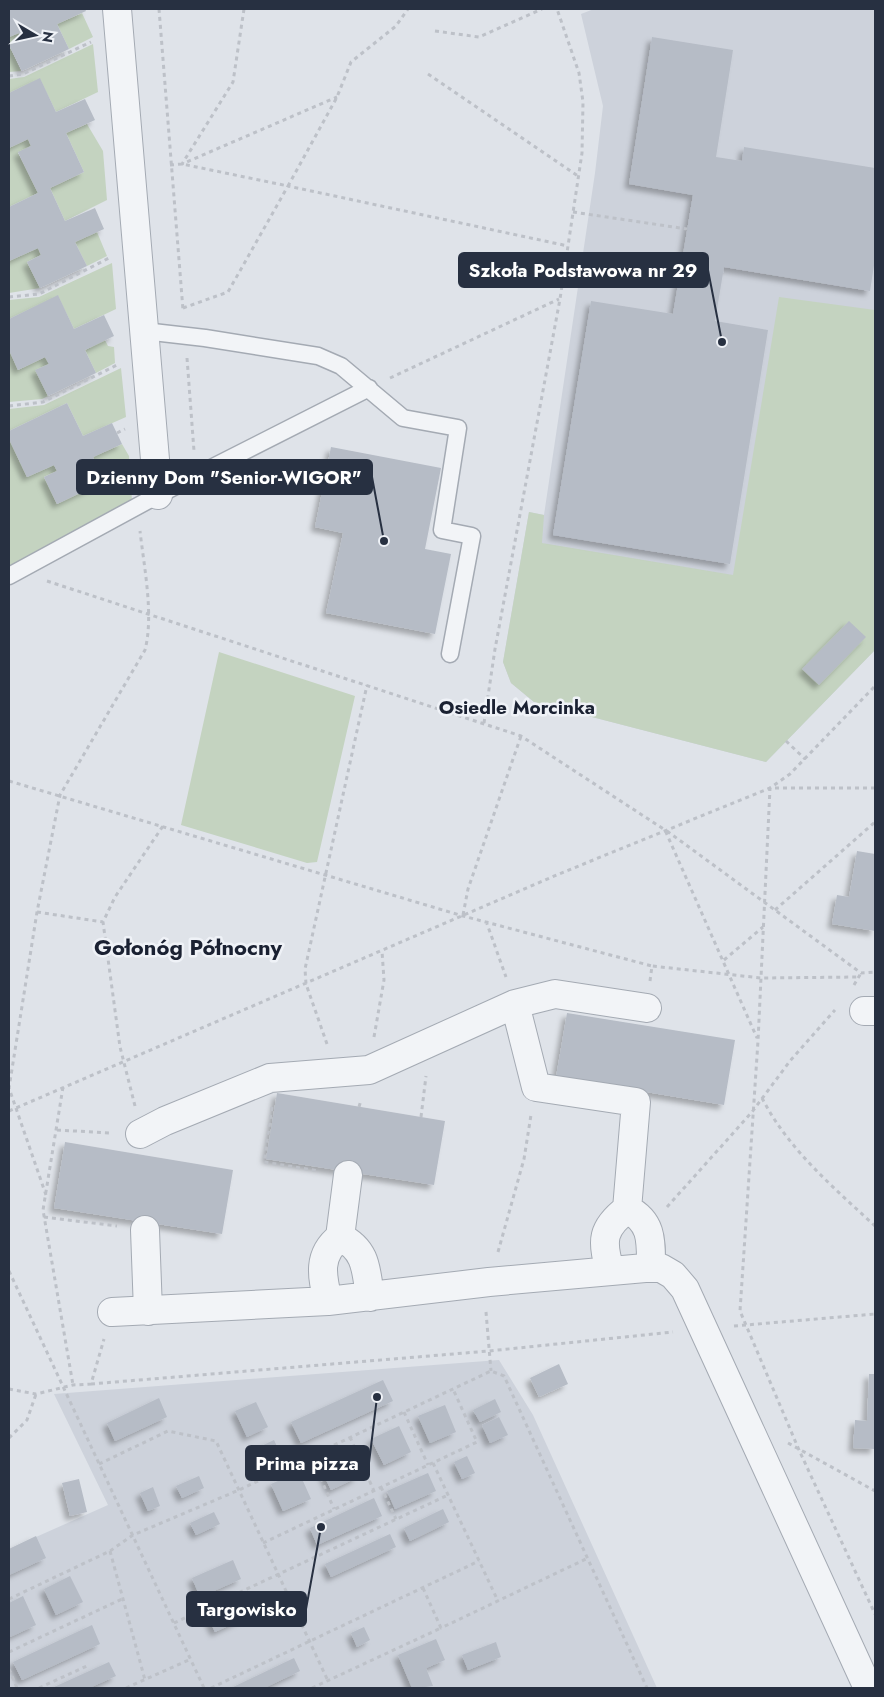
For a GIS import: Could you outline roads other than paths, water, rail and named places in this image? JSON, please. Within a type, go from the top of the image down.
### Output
[{"type":"street","points":[[117,19],[146,359],[148,500]]},
{"type":"street","points":[[140,1134],[165,1121],[270,1078],[369,1070],[431,1044],[516,1004],[555,994],[647,1008]]},
{"type":"street","points":[[516,1004],[536,1087],[636,1102],[627,1210],[613,1220],[607,1230],[603,1248],[610,1270]]},
{"type":"street","points":[[328,1301],[323,1282],[323,1263],[329,1246],[340,1237],[348,1175]]},
{"type":"street","points":[[627,1210],[643,1218],[651,1248],[651,1268]]},
{"type":"street","points":[[145,1230],[148,1311]]},
{"type":"street","points":[[340,1237],[352,1243],[362,1255],[370,1297]]},
{"type":"street","points":[[112,1312],[328,1301],[610,1270],[661,1268],[673,1275],[684,1290],[866,1660],[868,1688]]},
{"type":"lane","points":[[144,331],[205,338],[318,356],[341,366],[369,388],[378,399],[403,418],[458,428],[442,530],[472,536],[450,654]]},
{"type":"lane","points":[[13,574],[148,500],[369,388]]},
{"type":"place","name":"Szkoła Podstawowa nr 29","points":[[722,342]]},
{"type":"place","name":"Dzienny Dom \"Senior-WIGOR\"","points":[[384,541]]},
{"type":"place","name":"Prima pizza","points":[[377,1397]]},
{"type":"place","name":"Targowisko","points":[[321,1527]]},
{"type":"district","name":"Osiedle Morcinka","points":[[517,707]]},
{"type":"district","name":"Gołonóg Północny","points":[[188,947]]}]
